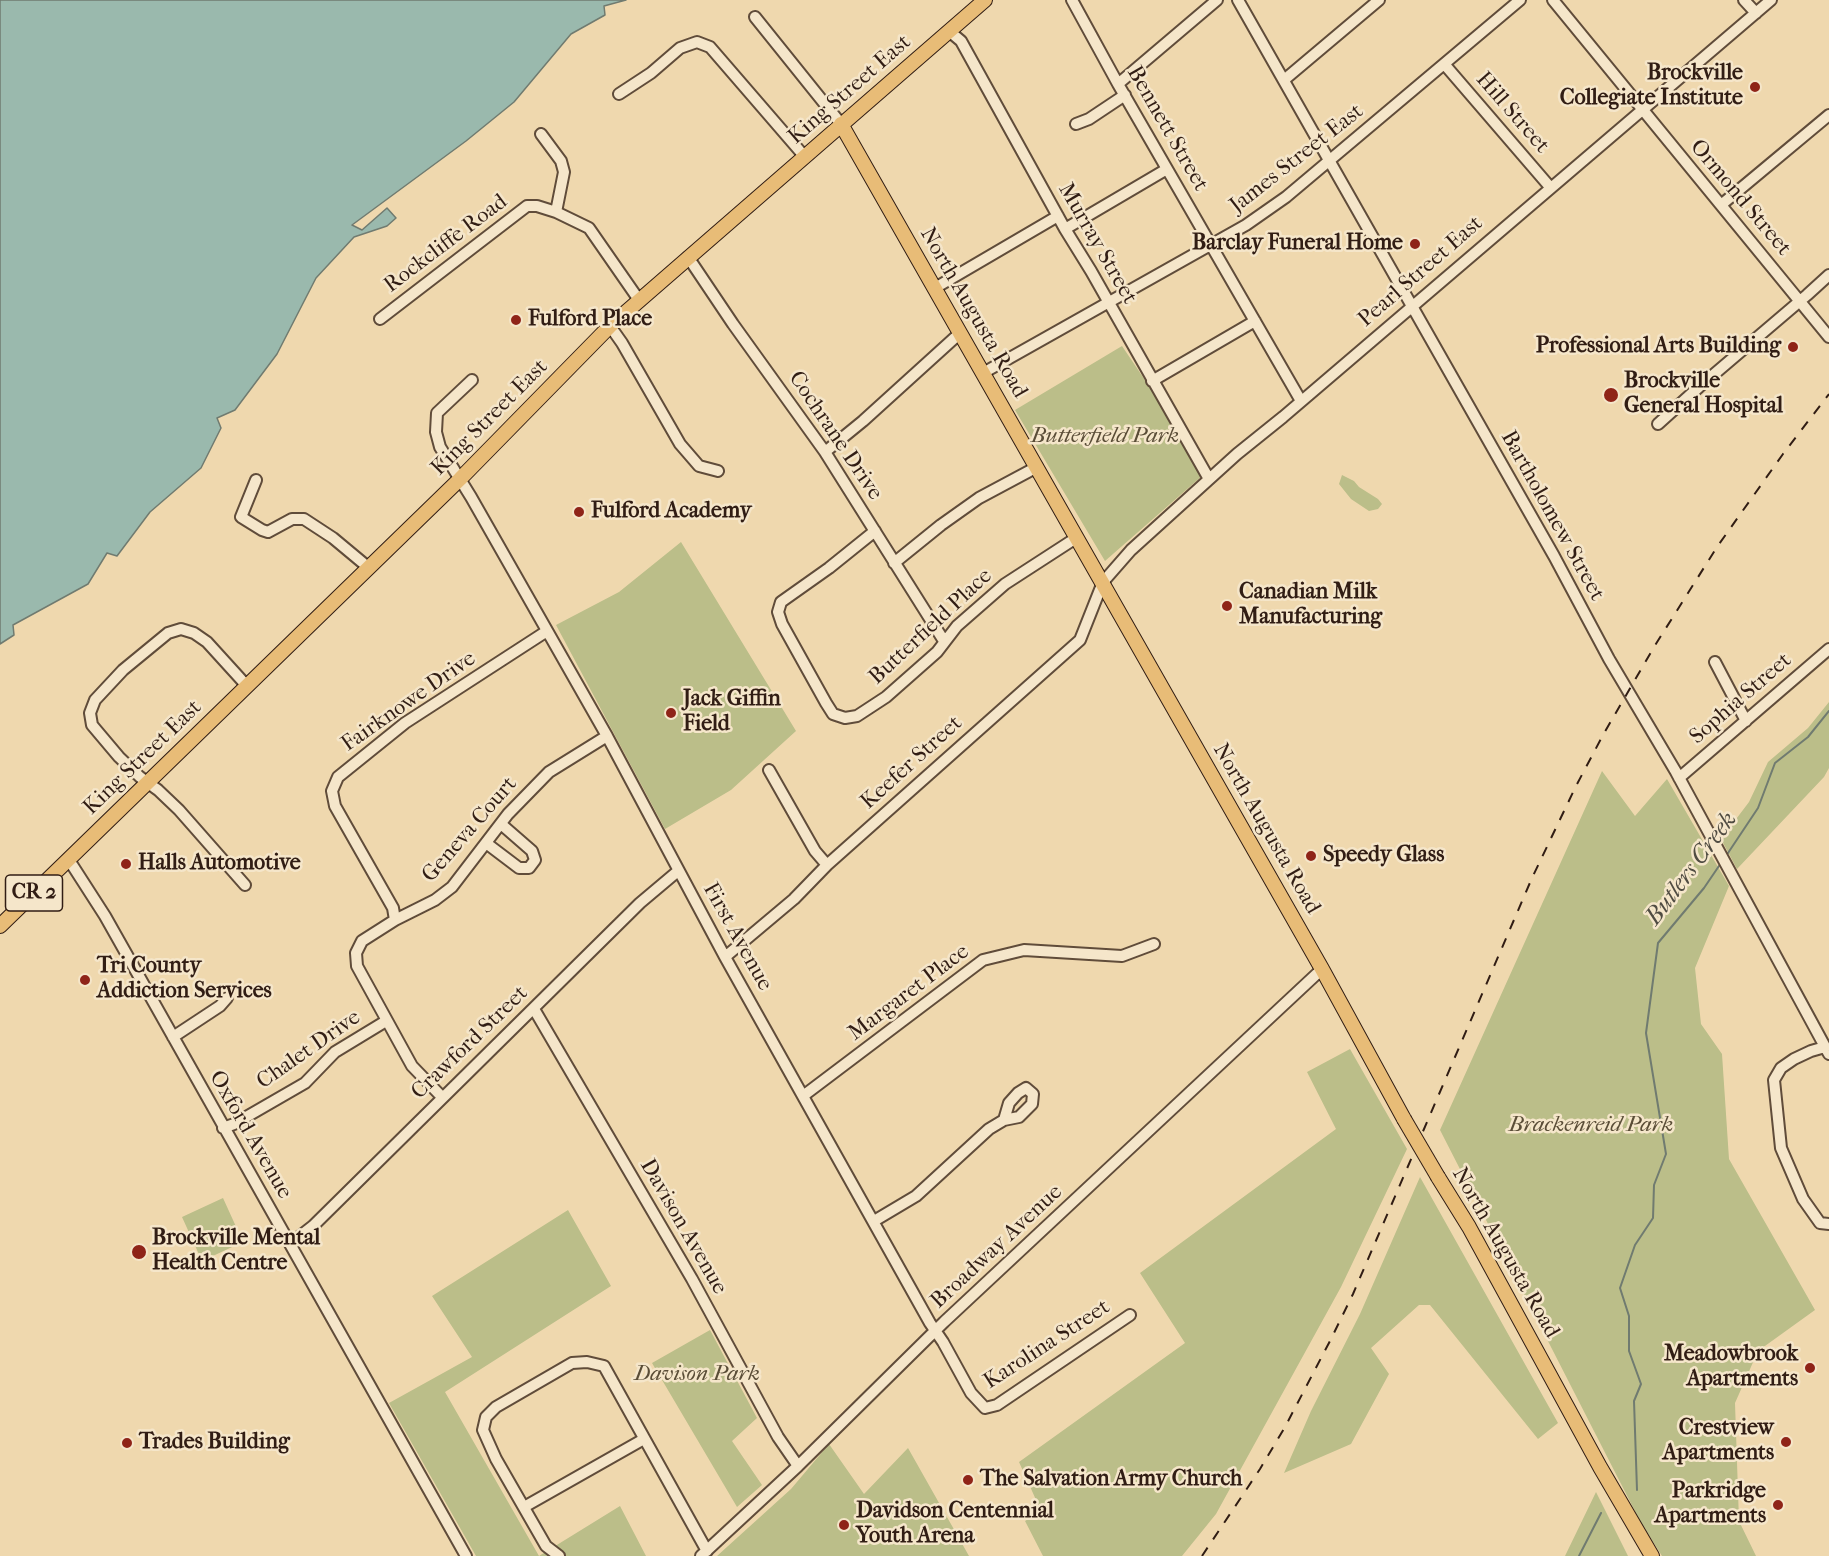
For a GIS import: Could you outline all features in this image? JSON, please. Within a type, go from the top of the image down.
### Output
[{"type":"main road","name":"King Street East","points":[[69,860],[460,479],[610,327],[985,0]]},
{"type":"main road","name":"North Augusta Road","points":[[841,124],[1322,969],[1404,1119],[1469,1227],[1600,1467],[1652,1556]]},
{"type":"main road","name":"CR 2","points":[[0,926],[69,860]]},
{"type":"street","name":"Bennett Street","points":[[1072,0],[1301,401]]},
{"type":"street","points":[[1118,84],[1217,0]]},
{"type":"street","name":"Bartholomew Street","points":[[1238,0],[1554,556],[1618,675],[1720,851],[1827,1051]]},
{"type":"street","points":[[1284,80],[1379,0]]},
{"type":"street","name":"James Street East","points":[[983,373],[1246,225],[1286,197],[1520,0]]},
{"type":"street","name":"Ormond Street","points":[[1553,0],[1829,337]]},
{"type":"street","points":[[1744,0],[1756,13]]},
{"type":"street","name":"Pearl Street East","points":[[1103,582],[1131,550],[1209,479],[1772,0]]},
{"type":"street","points":[[756,17],[841,124]]},
{"type":"street","name":"Murray Street","points":[[949,31],[961,41],[1065,229],[1209,479]]},
{"type":"street","points":[[619,94],[651,73],[680,48],[697,42],[710,47],[805,157]]},
{"type":"street","name":"Hill Street","points":[[1445,65],[1550,187]]},
{"type":"street","points":[[1076,124],[1089,119],[1125,95]]},
{"type":"street","points":[[1721,205],[1829,115]]},
{"type":"street","points":[[541,134],[561,161],[564,172],[556,212]]},
{"type":"street","points":[[1065,229],[1167,169]]},
{"type":"street","name":"Rockcliffe Road","points":[[380,319],[527,206],[537,206],[556,212],[589,228],[639,300]]},
{"type":"street","points":[[935,288],[1058,216]]},
{"type":"street","name":"Cochrane Drive","points":[[688,257],[825,452],[944,641]]},
{"type":"street","points":[[1658,424],[1829,275]]},
{"type":"street","points":[[1152,381],[1255,321]]},
{"type":"street","points":[[610,327],[622,343],[680,444],[699,466],[718,471]]},
{"type":"street","points":[[825,452],[960,333]]},
{"type":"street","name":"First Avenue","points":[[472,380],[437,413],[436,432],[440,447],[607,736],[725,957],[935,1331],[971,1393],[986,1407]]},
{"type":"street","points":[[894,563],[979,498],[1037,467]]},
{"type":"street","points":[[256,480],[241,518],[268,532],[292,519],[304,519],[333,538],[369,568]]},
{"type":"street","name":"Butterfield Place","points":[[875,531],[781,602],[778,612],[782,624],[825,703],[833,714],[845,717],[857,716],[886,697],[937,652],[957,626],[1005,584],[1076,538]]},
{"type":"street","name":"Keefer Street","points":[[725,957],[794,899],[827,865],[1080,640],[1103,582]]},
{"type":"street","points":[[245,885],[179,810],[119,757],[92,725],[90,713],[95,700],[123,670],[168,633],[181,629],[194,633],[207,642],[247,686]]},
{"type":"street","name":"Fairknowe Drive","points":[[395,920],[393,908],[335,806],[332,791],[338,777],[405,723],[547,631]]},
{"type":"street","name":"Sophia Street","points":[[1679,778],[1829,649]]},
{"type":"street","points":[[1715,662],[1746,721]]},
{"type":"street","name":"Geneva Court","points":[[442,1097],[412,1066],[357,966],[356,953],[362,941],[395,920],[435,900],[452,887],[508,814],[549,772],[607,736]]},
{"type":"street","points":[[770,770],[815,851],[827,865]]},
{"type":"street","points":[[486,843],[519,868],[529,868],[535,860],[532,851],[501,824]]},
{"type":"street","name":"Oxford Avenue","points":[[69,860],[105,916],[466,1556]]},
{"type":"street","name":"Crawford Street","points":[[290,1244],[313,1226],[640,903],[678,871]]},
{"type":"street","name":"Margaret Place","points":[[803,1096],[983,960],[1024,950],[1122,956],[1154,944]]},
{"type":"street","name":"Broadway Avenue","points":[[704,1554],[798,1466],[935,1331],[1322,969]]},
{"type":"street","points":[[173,1037],[220,1006],[227,998]]},
{"type":"street","name":"Davison Avenue","points":[[534,1009],[692,1279],[778,1437],[798,1466]]},
{"type":"street","name":"Chalet Drive","points":[[223,1128],[305,1083],[335,1052],[386,1021]]},
{"type":"street","points":[[1827,1051],[1811,1051],[1794,1059],[1781,1068],[1774,1080],[1781,1148],[1803,1199],[1820,1223],[1829,1224]]},
{"type":"street","points":[[874,1221],[916,1196],[989,1129],[1004,1120]]},
{"type":"street","name":"Karolina Street","points":[[986,1407],[997,1405],[1130,1315]]},
{"type":"street","points":[[559,1556],[546,1546],[496,1458],[483,1430],[486,1417],[496,1407],[572,1363],[587,1362],[604,1366],[704,1554]]},
{"type":"street","points":[[524,1507],[644,1439]]},
{"type":"green space","name":"Butterfield Park","points":[[1122,346],[1149,386],[1202,476],[1105,561],[1015,410]]},
{"type":"green space","points":[[1342,475],[1378,499],[1382,504],[1378,509],[1369,511],[1351,499],[1339,484]]},
{"type":"green space","points":[[681,542],[796,731],[731,790],[665,829],[556,625],[619,592]]},
{"type":"green space","points":[[1829,702],[1829,768],[1824,777],[1737,869],[1721,839],[1749,802],[1768,762],[1808,728]]},
{"type":"green space","name":"Brackenreid Park","points":[[1602,771],[1635,816],[1667,779],[1729,886],[1695,968],[1701,1024],[1722,1054],[1729,1159],[1815,1310],[1758,1351],[1735,1403],[1739,1521],[1756,1556],[1662,1556],[1641,1523],[1440,1130]]},
{"type":"green space","points":[[1350,1049],[1407,1149],[1341,1287],[1216,1514],[1182,1556],[1043,1556],[1025,1521],[1041,1511],[1019,1462],[1185,1343],[1140,1273],[1336,1129],[1307,1072]]},
{"type":"green space","points":[[1420,1177],[1558,1423],[1538,1439],[1430,1305],[1419,1305],[1371,1348],[1389,1374],[1351,1444],[1284,1473],[1311,1411],[1360,1314]]},
{"type":"green space","points":[[223,1198],[243,1242],[202,1261],[182,1217]]},
{"type":"green space","points":[[568,1210],[611,1286],[445,1392],[539,1556],[476,1556],[389,1403],[472,1357],[432,1296]]},
{"type":"green space","name":"Davison Park","points":[[710,1330],[757,1418],[732,1441],[762,1485],[737,1507],[652,1363]]},
{"type":"green space","points":[[829,1444],[864,1494],[908,1448],[969,1556],[717,1556],[791,1489]]},
{"type":"green space","points":[[1596,1492],[1628,1556],[1565,1556]]},
{"type":"green space","points":[[620,1506],[646,1556],[539,1556]]},
{"type":"shaded area","points":[[0,0],[626,0],[604,6],[605,15],[571,34],[514,102],[466,141],[352,225],[362,230],[387,208],[396,218],[387,226],[354,237],[316,278],[277,354],[235,410],[217,418],[221,428],[201,468],[150,512],[117,556],[107,553],[88,584],[13,625],[14,635],[0,644]]},
{"type":"waterway","name":"Butlers Creek","points":[[1726,856],[1758,808],[1775,763],[1808,737],[1829,711]]},
{"type":"waterway","name":"Butlers Creek","points":[[1637,1490],[1634,1401],[1641,1384],[1629,1351],[1629,1316],[1620,1288],[1635,1245],[1653,1218],[1654,1185],[1666,1154],[1646,1033],[1658,943],[1704,888],[1721,863]]},
{"type":"waterway","name":"Butlers Creek","points":[[1579,1556],[1601,1513]]},
{"type":"railway","points":[[1202,1556],[1285,1427],[1353,1294],[1532,878],[1603,735],[1654,647],[1717,547],[1829,394]]},
{"type":"place","name":"Brockville Collegiate Institute","points":[[1755,87]]},
{"type":"place","name":"Barclay Funeral Home","points":[[1415,244]]},
{"type":"place","name":"Fulford Place","points":[[516,320]]},
{"type":"place","name":"Professional Arts Building","points":[[1793,347]]},
{"type":"place","name":"Brockville General Hospital","points":[[1611,395]]},
{"type":"place","name":"Fulford Academy","points":[[579,512]]},
{"type":"place","name":"Canadian Milk Manufacturing","points":[[1227,606]]},
{"type":"place","name":"Jack Giffin Field","points":[[671,713]]},
{"type":"place","name":"Speedy Glass","points":[[1311,856]]},
{"type":"place","name":"Halls Automotive","points":[[126,864]]},
{"type":"place","name":"Tri County Addiction Services","points":[[85,980]]},
{"type":"place","name":"Brockville Mental Health Centre","points":[[139,1252]]},
{"type":"place","name":"Meadowbrook Apartments","points":[[1810,1368]]},
{"type":"place","name":"Crestview Apartments","points":[[1786,1442]]},
{"type":"place","name":"Trades Building","points":[[127,1443]]},
{"type":"place","name":"The Salvation Army Church","points":[[968,1480]]},
{"type":"place","name":"Parkridge Apartments","points":[[1778,1505]]},
{"type":"place","name":"Davidson Centennial Youth Arena","points":[[844,1525]]}]
